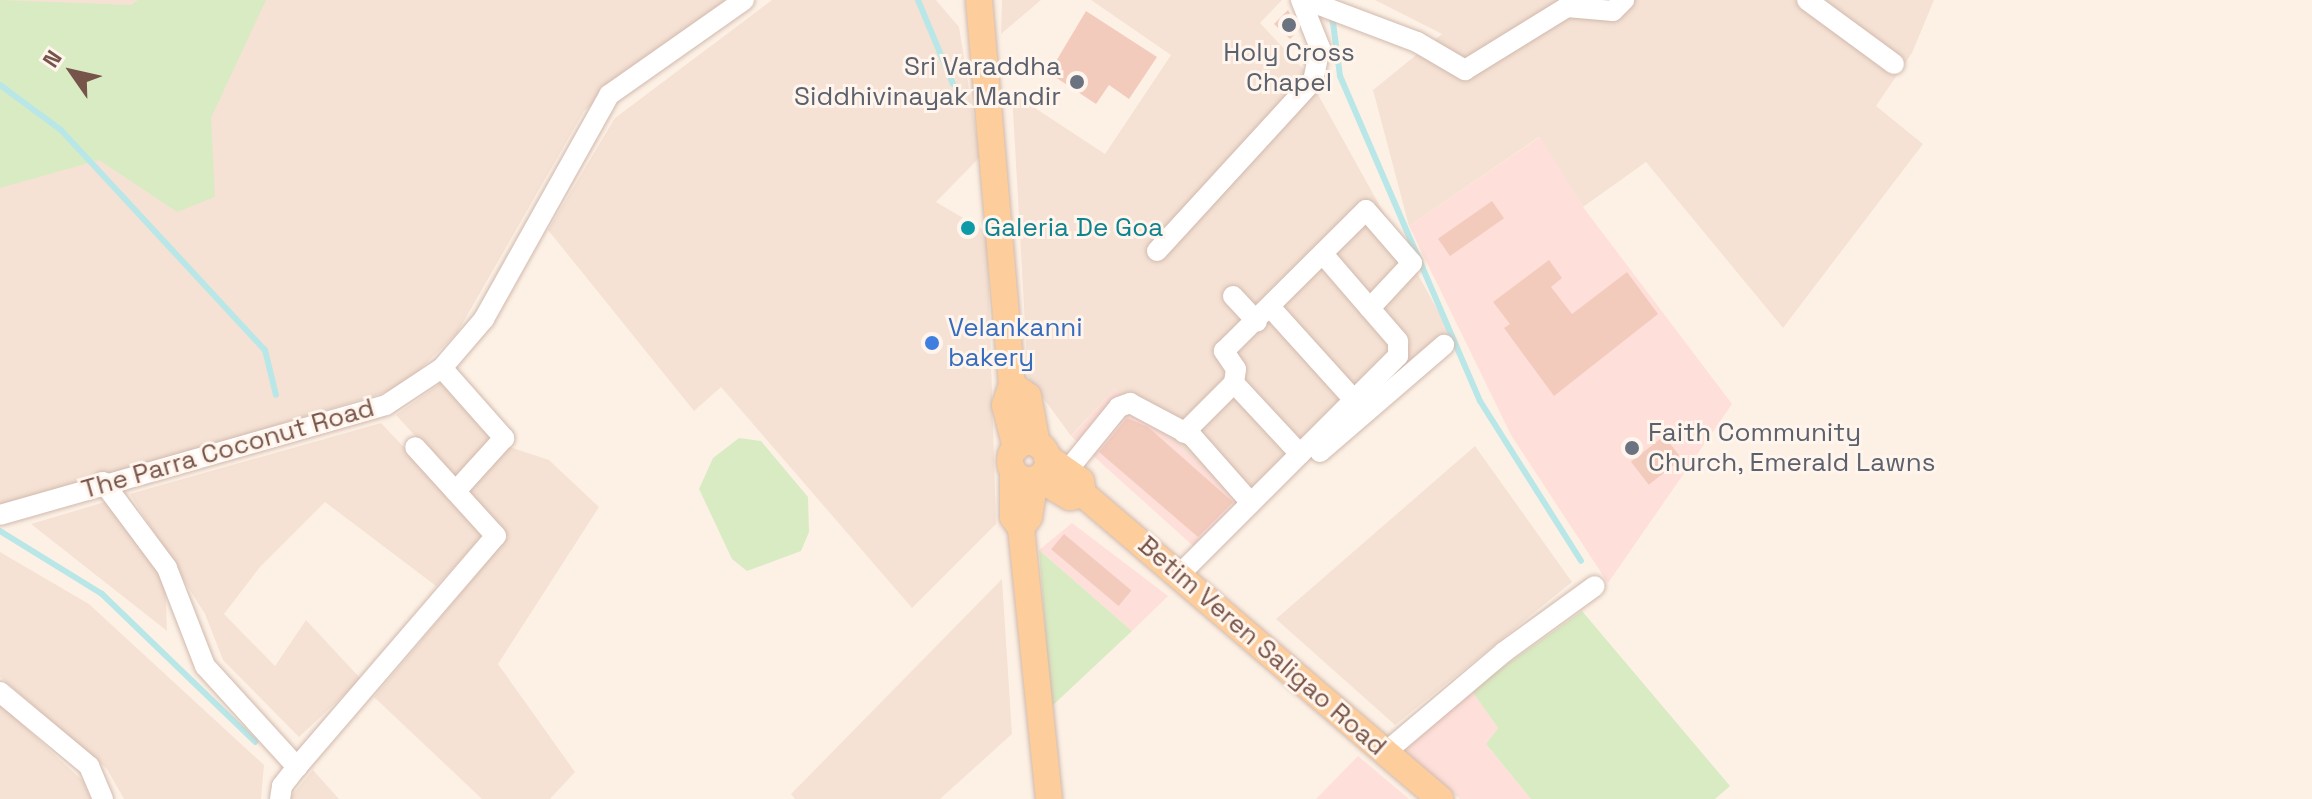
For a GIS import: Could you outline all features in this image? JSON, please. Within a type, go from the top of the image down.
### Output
[{"type":"main road","points":[[979,0],[1012,385],[1005,405],[1036,464],[1029,517],[1021,528],[1049,799]]},
{"type":"main road","name":"Betim Veren Saligao Road","points":[[1036,464],[1070,497],[1083,494],[1184,576],[1440,799]]},
{"type":"street","name":"The Parra Coconut Road","points":[[0,515],[103,482],[386,405],[442,368],[484,319],[609,95],[744,0]]},
{"type":"street","points":[[1303,0],[1417,42],[1465,70],[1567,7],[1613,11],[1624,0]]},
{"type":"street","points":[[1157,251],[1313,81],[1320,48],[1303,0]]},
{"type":"street","points":[[1807,0],[1894,64]]},
{"type":"street","points":[[1184,433],[1234,383],[1236,369],[1224,351],[1264,315],[1366,210],[1409,255],[1410,270],[1370,308]]},
{"type":"street","points":[[1184,576],[1400,348],[1323,254]]},
{"type":"street","points":[[1233,296],[1264,315],[1354,400]]},
{"type":"street","points":[[1184,576],[1322,450],[1444,345]]},
{"type":"street","points":[[442,368],[504,438],[456,491]]},
{"type":"street","points":[[1234,383],[1300,454]]},
{"type":"street","points":[[1036,464],[1124,404],[1137,406],[1184,433],[1251,503]]},
{"type":"street","points":[[280,799],[282,786],[297,767],[496,536],[415,447]]},
{"type":"street","points":[[103,482],[167,568],[205,666],[297,767]]},
{"type":"street","points":[[1386,752],[1504,652],[1595,586]]},
{"type":"street","points":[[0,692],[89,766],[103,799]]},
{"type":"shaded area","points":[[0,0],[728,0],[584,111],[457,333],[402,387],[0,509]]},
{"type":"shaded area","points":[[772,0],[936,0],[959,27],[980,157],[936,202],[987,232],[996,524],[912,608],[721,387],[694,411],[548,230],[615,118]]},
{"type":"shaded area","points":[[1002,0],[1041,0],[1001,34]]},
{"type":"shaded area","points":[[1091,0],[1282,0],[1260,23],[1305,71],[1452,336],[1250,511],[1115,388],[1071,436],[1028,377],[1012,93],[1105,154],[1171,55]]},
{"type":"shaded area","points":[[1375,0],[1934,0],[1912,53],[1876,106],[1923,144],[1783,328],[1646,162],[1583,207],[1539,137],[1409,226],[1373,90],[1442,34]]},
{"type":"shaded area","points":[[1540,137],[1583,207],[1732,404],[1608,583],[1511,435],[1409,226]]},
{"type":"shaded area","points":[[441,383],[494,442],[549,460],[599,507],[498,664],[575,772],[550,799],[482,799],[374,697],[508,537],[396,415]]},
{"type":"shaded area","points":[[1115,388],[1251,510],[1208,559],[1072,436]]},
{"type":"shaded area","points":[[381,423],[485,533],[436,586],[325,502],[260,567],[224,614],[275,666],[306,620],[361,679],[299,737],[223,660],[205,614],[130,494]]},
{"type":"shaded area","points":[[1475,446],[1572,582],[1395,725],[1276,619]]},
{"type":"shaded area","points":[[105,502],[165,578],[167,631],[31,524]]},
{"type":"shaded area","points":[[1072,523],[1168,596],[1132,631],[1039,550]]},
{"type":"shaded area","points":[[0,552],[89,604],[264,765],[261,799],[124,799],[107,769],[0,677]]},
{"type":"shaded area","points":[[1002,579],[1012,734],[940,799],[795,799],[791,794]]},
{"type":"shaded area","points":[[1471,690],[1498,728],[1486,744],[1531,799],[1460,799],[1398,747]]},
{"type":"shaded area","points":[[0,704],[84,782],[91,799],[0,799]]},
{"type":"shaded area","points":[[1358,756],[1409,799],[1316,799]]},
{"type":"shaded area","points":[[313,770],[339,799],[289,799]]},
{"type":"green space","points":[[0,0],[131,5],[138,0],[266,0],[211,118],[215,197],[177,212],[99,160],[0,188]]},
{"type":"green space","points":[[739,438],[761,441],[808,497],[809,532],[801,551],[747,571],[732,559],[699,489],[713,458]]},
{"type":"green space","points":[[1039,550],[1132,631],[1051,707]]},
{"type":"green space","points":[[1582,611],[1730,786],[1715,799],[1531,799],[1486,744],[1498,728],[1471,690]]},
{"type":"building","name":"Holy Cross Chapel","points":[[1288,10],[1299,30],[1290,39],[1274,24]]},
{"type":"building","points":[[1086,11],[1157,57],[1129,99],[1109,85],[1096,104],[1049,73]]},
{"type":"building","points":[[1492,201],[1504,218],[1450,256],[1438,239]]},
{"type":"building","points":[[1549,260],[1562,278],[1551,287],[1572,314],[1627,272],[1658,314],[1554,396],[1504,328],[1510,324],[1493,302]]},
{"type":"building","points":[[1127,418],[1148,427],[1233,502],[1198,537],[1099,452]]},
{"type":"building","points":[[1664,436],[1682,459],[1649,485],[1631,462]]},
{"type":"building","points":[[1064,534],[1131,591],[1119,606],[1051,549]]},
{"type":"waterway","points":[[918,0],[953,84]]},
{"type":"waterway","points":[[1332,15],[1340,76],[1480,401],[1581,561]]},
{"type":"waterway","points":[[0,85],[61,130],[265,350],[276,395]]},
{"type":"waterway","points":[[0,531],[102,594],[255,742]]},
{"type":"place","name":"Holy Cross Chapel","points":[[1289,25]]},
{"type":"place","name":"Sri Varaddha Siddhivinayak Mandir","points":[[1077,82]]},
{"type":"place","name":"Galeria De Goa","points":[[968,228]]},
{"type":"place","name":"Velankanni bakery","points":[[932,343]]},
{"type":"place","name":"Faith Community Church, Emerald Lawns","points":[[1632,448]]}]
